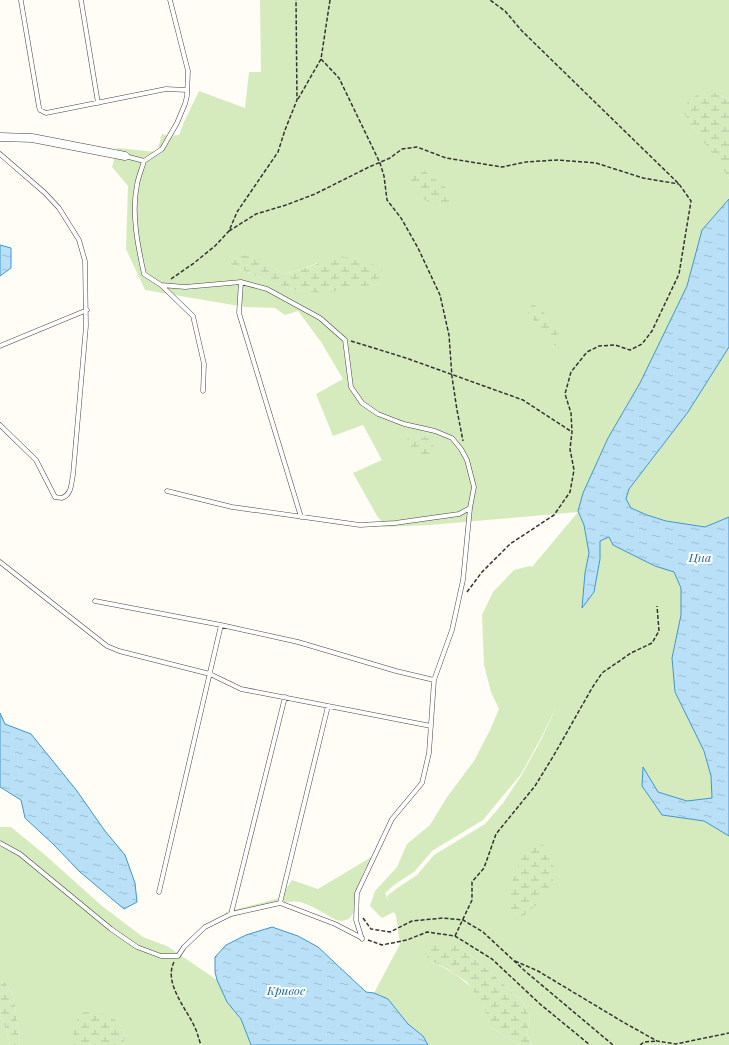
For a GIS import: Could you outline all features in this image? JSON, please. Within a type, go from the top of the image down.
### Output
[{"type":"street","points":[[0,137],[32,138],[125,156]]},
{"type":"lane","points":[[81,0],[98,103]]},
{"type":"lane","points":[[170,0],[188,71],[187,90],[185,104],[177,123],[162,149],[144,161],[137,185],[135,204],[137,244],[144,274],[161,285],[193,316],[204,364],[203,391]]},
{"type":"lane","points":[[21,1],[40,110],[46,113],[166,89],[187,90]]},
{"type":"lane","points":[[0,154],[45,193],[59,208],[80,240],[85,261],[87,310],[72,475],[70,492],[68,495],[62,498],[55,497],[36,460],[0,425]]},
{"type":"lane","points":[[125,156],[144,161]]},
{"type":"lane","points":[[161,285],[185,287],[241,282],[267,289],[320,318],[345,340],[351,387],[362,403],[378,414],[398,421],[435,430],[452,438],[461,449],[467,460],[474,487],[470,508],[463,580],[452,630],[434,680],[429,753],[422,784],[392,819],[357,893],[356,920],[362,938]]},
{"type":"lane","points":[[241,282],[239,313],[300,516]]},
{"type":"lane","points":[[0,346],[87,310]]},
{"type":"lane","points":[[167,492],[232,507],[360,525],[395,524],[459,514],[470,508]]},
{"type":"lane","points":[[0,562],[107,646],[119,651],[210,674],[241,689],[430,726]]},
{"type":"lane","points":[[96,601],[221,625],[298,642],[396,672],[434,680]]},
{"type":"lane","points":[[159,892],[221,625]]},
{"type":"lane","points":[[231,914],[285,697]]},
{"type":"lane","points":[[280,903],[328,706]]},
{"type":"lane","points":[[0,843],[20,854],[111,929],[137,946],[161,956],[178,956],[184,947],[205,927],[231,914],[280,903],[335,924],[362,938]]},
{"type":"path","points":[[296,0],[297,100]]},
{"type":"path","points":[[229,231],[237,212],[278,152],[297,100],[322,59],[330,0]]},
{"type":"path","points":[[465,596],[482,572],[510,544],[554,515],[570,492],[574,470],[570,449],[572,432],[571,412],[565,394],[570,372],[587,352],[599,346],[615,345],[630,350],[642,344],[652,331],[679,274],[691,201],[679,184],[527,36],[505,11],[490,0]]},
{"type":"path","points":[[322,59],[339,78],[380,163],[384,176],[387,200],[401,218],[418,248],[440,294],[449,335],[452,375],[464,446]]},
{"type":"path","points":[[161,285],[204,255],[229,231],[256,214],[315,194],[390,158],[402,149],[417,147],[446,158],[502,167],[526,162],[558,160],[596,163],[643,178],[679,184]]},
{"type":"path","points":[[345,340],[406,358],[523,400],[572,432]]},
{"type":"path","points":[[455,936],[472,900],[472,882],[484,868],[496,834],[535,786],[602,673],[631,653],[652,643],[659,631],[657,606]]},
{"type":"path","points":[[356,908],[371,929],[390,932],[412,921],[443,918],[462,920],[483,932],[513,961],[613,1045]]},
{"type":"path","points":[[362,938],[382,945],[407,940],[427,932],[455,936],[492,959],[540,1004],[590,1045]]},
{"type":"path","points":[[178,956],[171,968],[174,991],[196,1030],[201,1045]]},
{"type":"path","points":[[513,961],[538,971],[623,1022],[657,1040],[676,1044],[729,1033]]},
{"type":"path","points":[[640,1045],[644,1042],[657,1040]]},
{"type":"green space","points":[[260,0],[729,0],[729,100],[716,93],[692,126],[722,165],[729,179],[729,199],[702,230],[687,286],[640,383],[608,438],[583,493],[578,511],[584,525],[589,553],[585,573],[582,607],[594,592],[600,559],[600,541],[609,537],[655,566],[674,572],[681,588],[681,615],[672,658],[675,692],[704,751],[711,776],[712,798],[687,801],[658,792],[662,815],[704,821],[729,836],[729,1045],[533,1045],[530,1042],[527,1033],[530,1018],[523,1002],[459,946],[430,961],[446,969],[468,984],[484,1006],[490,1027],[520,1045],[428,1045],[423,1036],[408,1024],[388,999],[374,993],[400,944],[396,916],[394,912],[382,918],[370,906],[375,891],[397,867],[407,844],[430,825],[447,797],[474,761],[499,709],[491,692],[484,665],[482,615],[493,592],[514,570],[530,566],[532,567],[578,512],[430,525],[383,527],[383,523],[377,516],[353,473],[382,460],[363,425],[333,436],[316,394],[343,379],[321,342],[298,311],[285,315],[275,308],[245,307],[145,290],[126,249],[128,186],[112,167],[117,148],[157,152],[162,134],[168,136],[179,135],[199,91],[245,108],[249,72],[261,72]],"holes":[[[232,259],[268,264],[284,274],[300,270],[317,263],[380,284],[299,291],[269,282],[230,264]],[[558,703],[541,740],[521,776],[503,803],[485,824],[434,855],[417,875],[387,896],[389,903],[385,893],[415,871],[432,851],[483,820],[521,774]]]},
{"type":"green space","points":[[700,93],[716,93],[729,100],[729,179],[684,113],[688,101]]},
{"type":"green space","points":[[422,169],[449,190],[453,201],[443,205],[435,204],[425,200],[413,188],[407,179],[411,173]]},
{"type":"green space","points":[[248,255],[268,264],[284,274],[300,270],[338,256],[359,259],[382,268],[380,284],[326,293],[299,291],[269,282],[230,264],[232,258]]},
{"type":"green space","points":[[528,301],[541,310],[552,321],[558,334],[561,350],[550,342],[528,313]]},
{"type":"green space","points":[[729,347],[729,517],[705,527],[666,521],[631,508],[626,499],[629,489],[688,412]]},
{"type":"green space","points":[[411,433],[421,434],[433,441],[434,457],[421,460],[411,453],[406,442]]},
{"type":"green space","points":[[0,827],[11,827],[44,854],[102,906],[143,937],[167,946],[217,980],[227,1002],[241,1019],[251,1045],[123,1045],[126,1035],[119,1023],[101,1013],[74,1031],[74,1045],[20,1045],[14,997],[5,982],[0,981]]},
{"type":"green space","points":[[542,844],[554,856],[553,881],[539,903],[517,921],[509,909],[513,877],[525,851]]},
{"type":"green space","points":[[373,856],[363,873],[356,895],[354,912],[350,918],[346,920],[336,920],[309,905],[293,901],[284,902],[223,920],[226,912],[280,898],[292,880],[318,889]]},
{"type":"green space","points":[[432,944],[459,946],[523,1002],[530,1018],[527,1033],[530,1042],[533,1045],[520,1045],[490,1027],[484,1006],[467,982],[446,968],[430,961],[422,949]]},
{"type":"green space","points":[[0,981],[5,982],[14,997],[20,1045],[10,1045],[0,1010]]},
{"type":"green space","points":[[0,1010],[10,1045],[0,1045]]},
{"type":"green space","points":[[92,1011],[104,1014],[117,1021],[126,1035],[123,1045],[74,1045],[74,1028],[77,1021],[82,1013]]},
{"type":"water","name":"Цна","points":[[729,199],[729,347],[688,412],[629,489],[626,499],[631,508],[666,521],[705,527],[729,517],[729,836],[704,821],[662,815],[642,786],[643,767],[658,792],[687,801],[712,798],[711,776],[704,751],[675,692],[672,658],[681,615],[681,588],[674,572],[655,566],[613,545],[609,537],[600,541],[600,559],[594,592],[582,608],[585,573],[589,553],[584,525],[578,511],[583,493],[608,438],[640,383],[687,286],[702,230]]},
{"type":"water","points":[[0,245],[11,248],[11,268],[0,276]]},
{"type":"water","points":[[0,713],[5,724],[31,734],[77,791],[105,831],[125,855],[135,883],[137,902],[124,909],[80,872],[25,818],[21,800],[0,787]]},
{"type":"water","name":"Кривое","points":[[272,927],[298,936],[318,947],[366,992],[374,993],[388,999],[408,1024],[423,1036],[428,1045],[251,1045],[241,1019],[227,1002],[217,980],[215,972],[215,957],[226,945],[246,935]]}]
